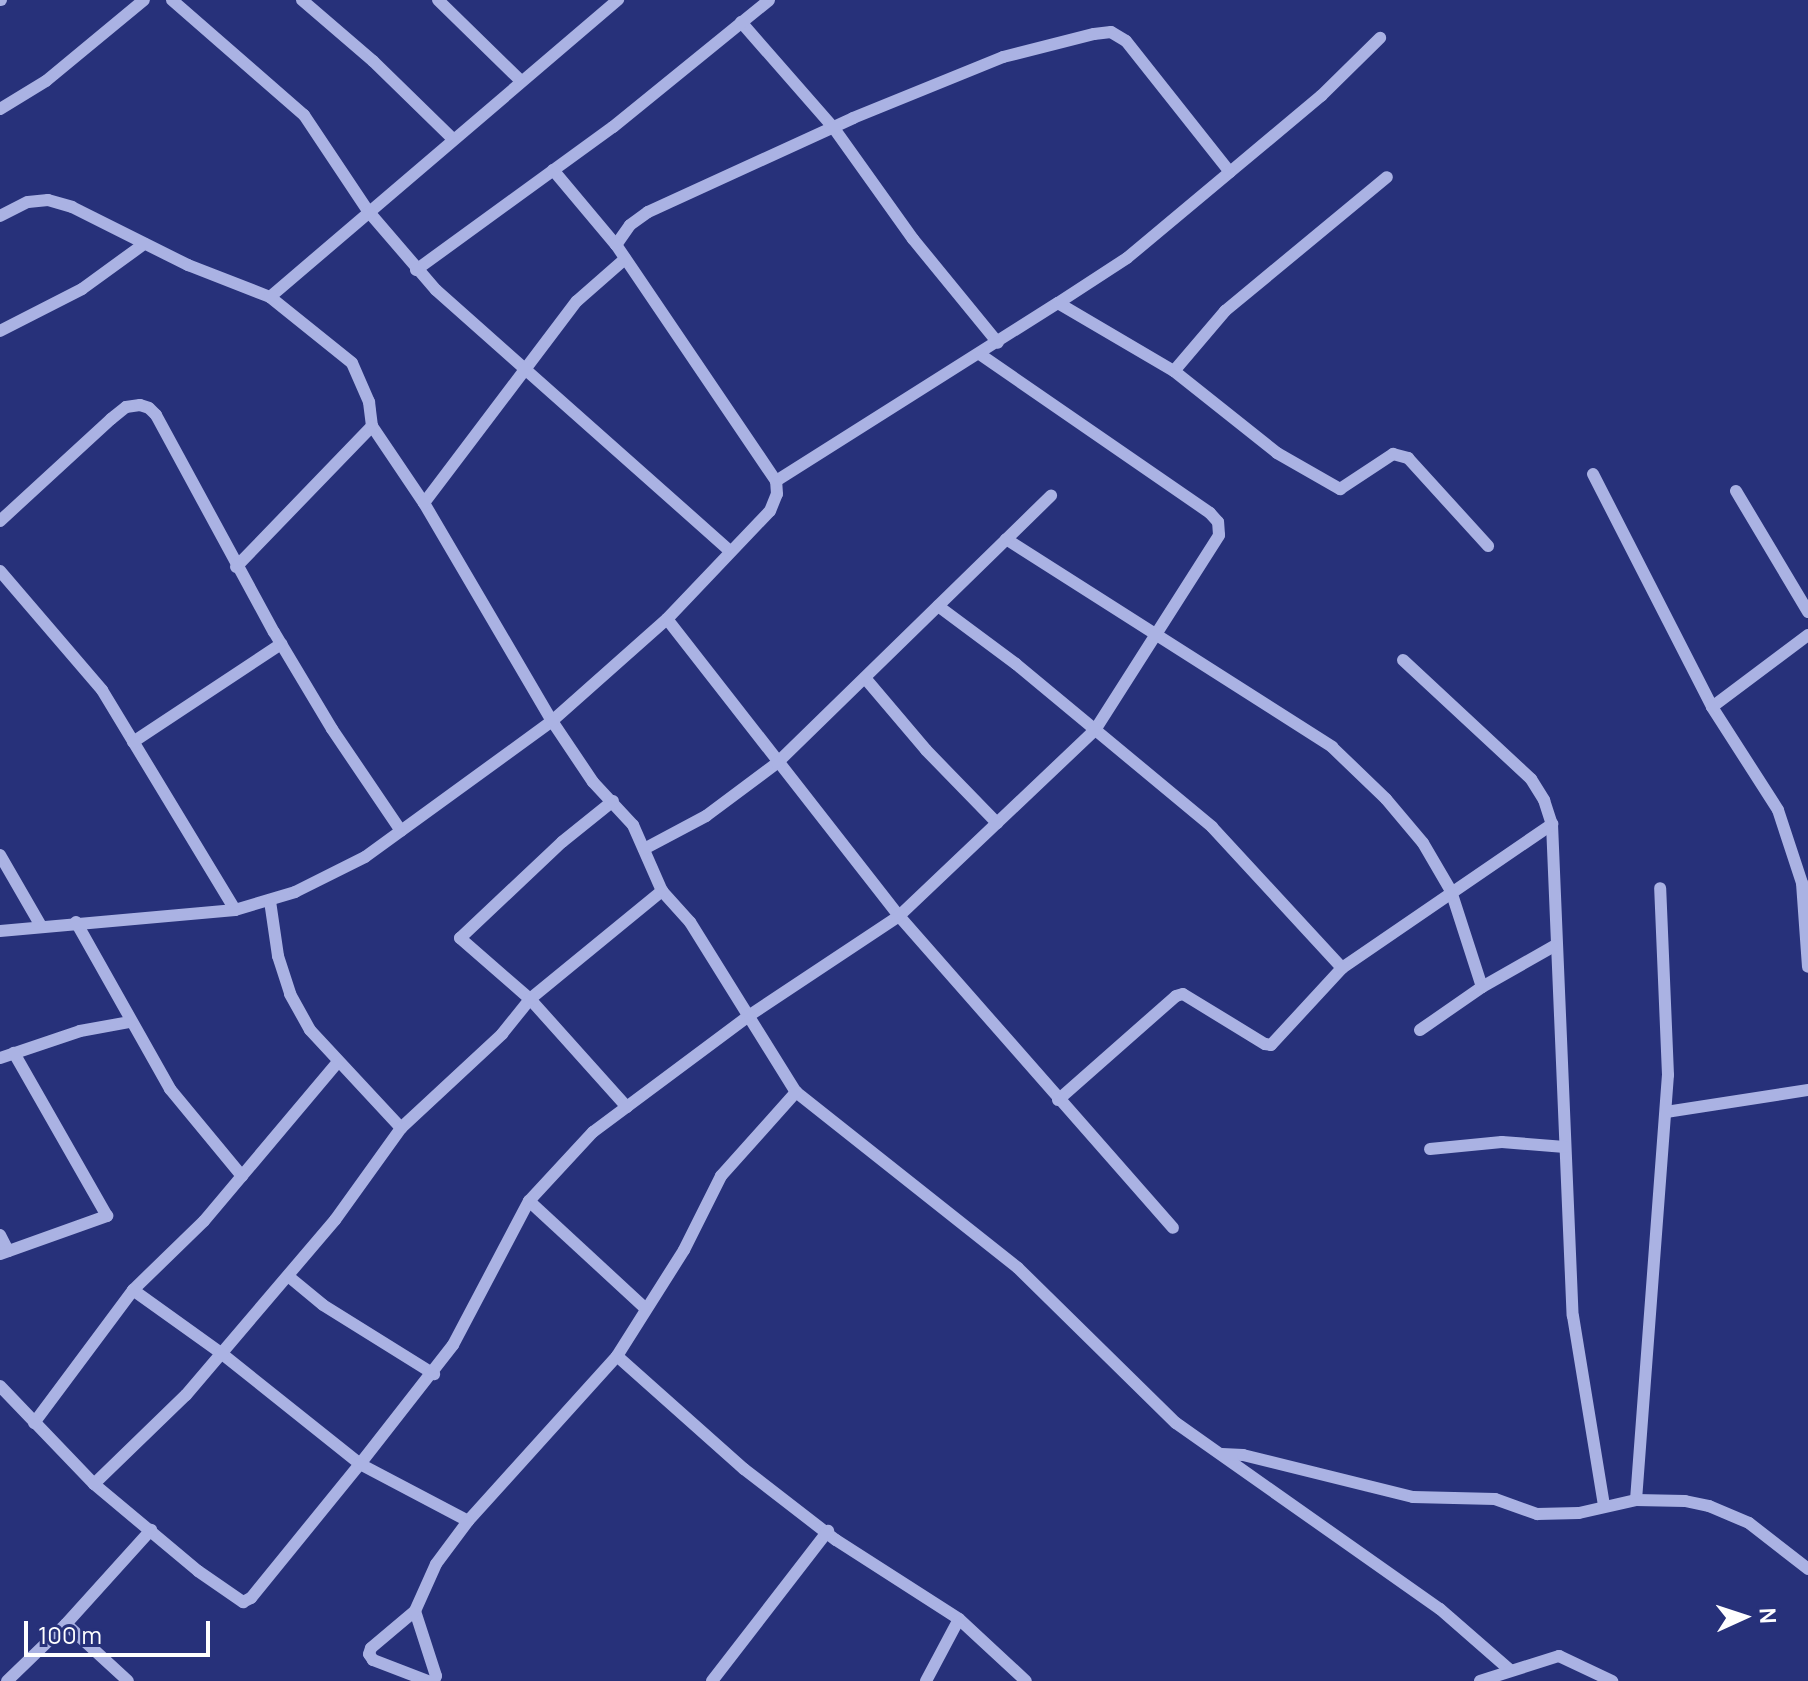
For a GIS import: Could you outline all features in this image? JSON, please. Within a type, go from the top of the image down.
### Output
[{"type":"street","points":[[172,0],[304,115],[368,211],[416,270],[730,551]]},
{"type":"street","points":[[302,0],[373,61],[453,139]]},
{"type":"street","points":[[438,0],[521,81]]},
{"type":"street","points":[[270,297],[618,0]]},
{"type":"street","points":[[416,270],[553,170],[769,0]]},
{"type":"street","points":[[0,109],[46,81],[135,3]]},
{"type":"street","points":[[741,22],[833,127],[922,251],[998,343]]},
{"type":"street","points":[[616,245],[630,225],[648,212],[833,127],[1003,57],[1111,32],[1126,41],[1230,172]]},
{"type":"street","points":[[776,481],[981,355],[1127,258],[1321,96],[1380,38]]},
{"type":"street","points":[[0,931],[235,910],[270,901],[365,857],[552,721],[667,619],[770,511],[777,494],[776,481],[616,245],[553,170]]},
{"type":"street","points":[[1174,371],[1225,311],[1387,177]]},
{"type":"street","points":[[0,216],[28,202],[48,200],[72,207],[144,244],[270,297],[352,363],[369,402],[372,426],[424,503],[552,721],[593,782],[633,825],[662,891],[690,922],[796,1092],[1018,1268],[1176,1423],[1440,1609],[1510,1670]]},
{"type":"street","points":[[0,331],[82,289],[144,244]]},
{"type":"street","points":[[424,503],[577,301],[625,259]]},
{"type":"street","points":[[1058,303],[1174,371],[1277,453],[1340,489],[1393,454],[1408,458],[1488,546]]},
{"type":"street","points":[[0,1386],[94,1484],[210,1580],[243,1602],[251,1598],[434,1374],[453,1345],[529,1201],[593,1132],[750,1015],[899,916],[1095,730],[1219,535],[1218,522],[1210,513],[981,355]]},
{"type":"street","points":[[0,521],[126,407],[140,405],[156,415],[236,567],[281,644],[332,729],[401,831]]},
{"type":"street","points":[[236,567],[372,426]]},
{"type":"street","points":[[1593,474],[1712,707],[1778,810],[1792,844],[1802,883],[1808,967]]},
{"type":"street","points":[[1736,491],[1808,612]]},
{"type":"street","points":[[644,849],[706,816],[777,763],[1051,496]]},
{"type":"street","points":[[1006,539],[1332,747],[1386,799],[1423,843],[1451,891],[1482,987]]},
{"type":"street","points":[[0,571],[88,669],[235,910]]},
{"type":"street","points":[[938,606],[1212,827],[1342,968]]},
{"type":"street","points":[[667,619],[899,916],[1173,1228]]},
{"type":"street","points":[[1712,707],[1808,635]]},
{"type":"street","points":[[133,742],[281,644]]},
{"type":"street","points":[[1403,660],[1531,779],[1544,800],[1552,824],[1573,1316],[1604,1505]]},
{"type":"street","points":[[865,678],[926,750],[997,823]]},
{"type":"street","points":[[613,801],[461,934],[461,943],[530,999],[627,1107]]},
{"type":"street","points":[[1058,1100],[1176,996],[1191,997],[1271,1045],[1342,968],[1552,824]]},
{"type":"street","points":[[0,855],[41,926]]},
{"type":"street","points":[[1636,1500],[1666,1112],[1666,961],[1660,888]]},
{"type":"street","points":[[94,1484],[166,1416],[288,1276],[335,1220],[401,1128],[502,1034],[530,999],[662,891]]},
{"type":"street","points":[[270,901],[278,956],[290,994],[310,1030],[401,1128]]},
{"type":"street","points":[[76,922],[170,1089],[242,1176]]},
{"type":"street","points":[[1420,1030],[1482,987],[1556,945]]},
{"type":"street","points":[[0,1058],[80,1031],[130,1022]]},
{"type":"street","points":[[0,1235],[4,1252],[107,1216],[14,1053]]},
{"type":"street","points":[[34,1423],[133,1290],[204,1221],[338,1062]]},
{"type":"street","points":[[1666,1112],[1808,1090]]},
{"type":"street","points":[[415,1611],[436,1676],[431,1681],[373,1660],[369,1654],[371,1648],[415,1611],[436,1564],[468,1521],[617,1356],[684,1250],[721,1176],[796,1092]]},
{"type":"street","points":[[1430,1149],[1502,1142],[1565,1147]]},
{"type":"street","points":[[529,1201],[646,1309]]},
{"type":"street","points":[[288,1276],[323,1305],[434,1374]]},
{"type":"street","points":[[133,1290],[221,1353],[360,1464],[468,1521]]},
{"type":"street","points":[[617,1356],[744,1469],[828,1531],[959,1619],[1030,1677]]},
{"type":"street","points":[[1222,1454],[1243,1455],[1413,1497],[1495,1499],[1537,1514],[1579,1513],[1636,1500],[1685,1501],[1732,1514],[1773,1539],[1808,1569]]},
{"type":"street","points":[[7,1681],[66,1624],[151,1530]]},
{"type":"street","points":[[712,1681],[828,1531]]},
{"type":"street","points":[[926,1681],[959,1619]]},
{"type":"street","points":[[66,1624],[128,1681]]},
{"type":"street","points":[[1480,1681],[1559,1656],[1612,1681]]}]
